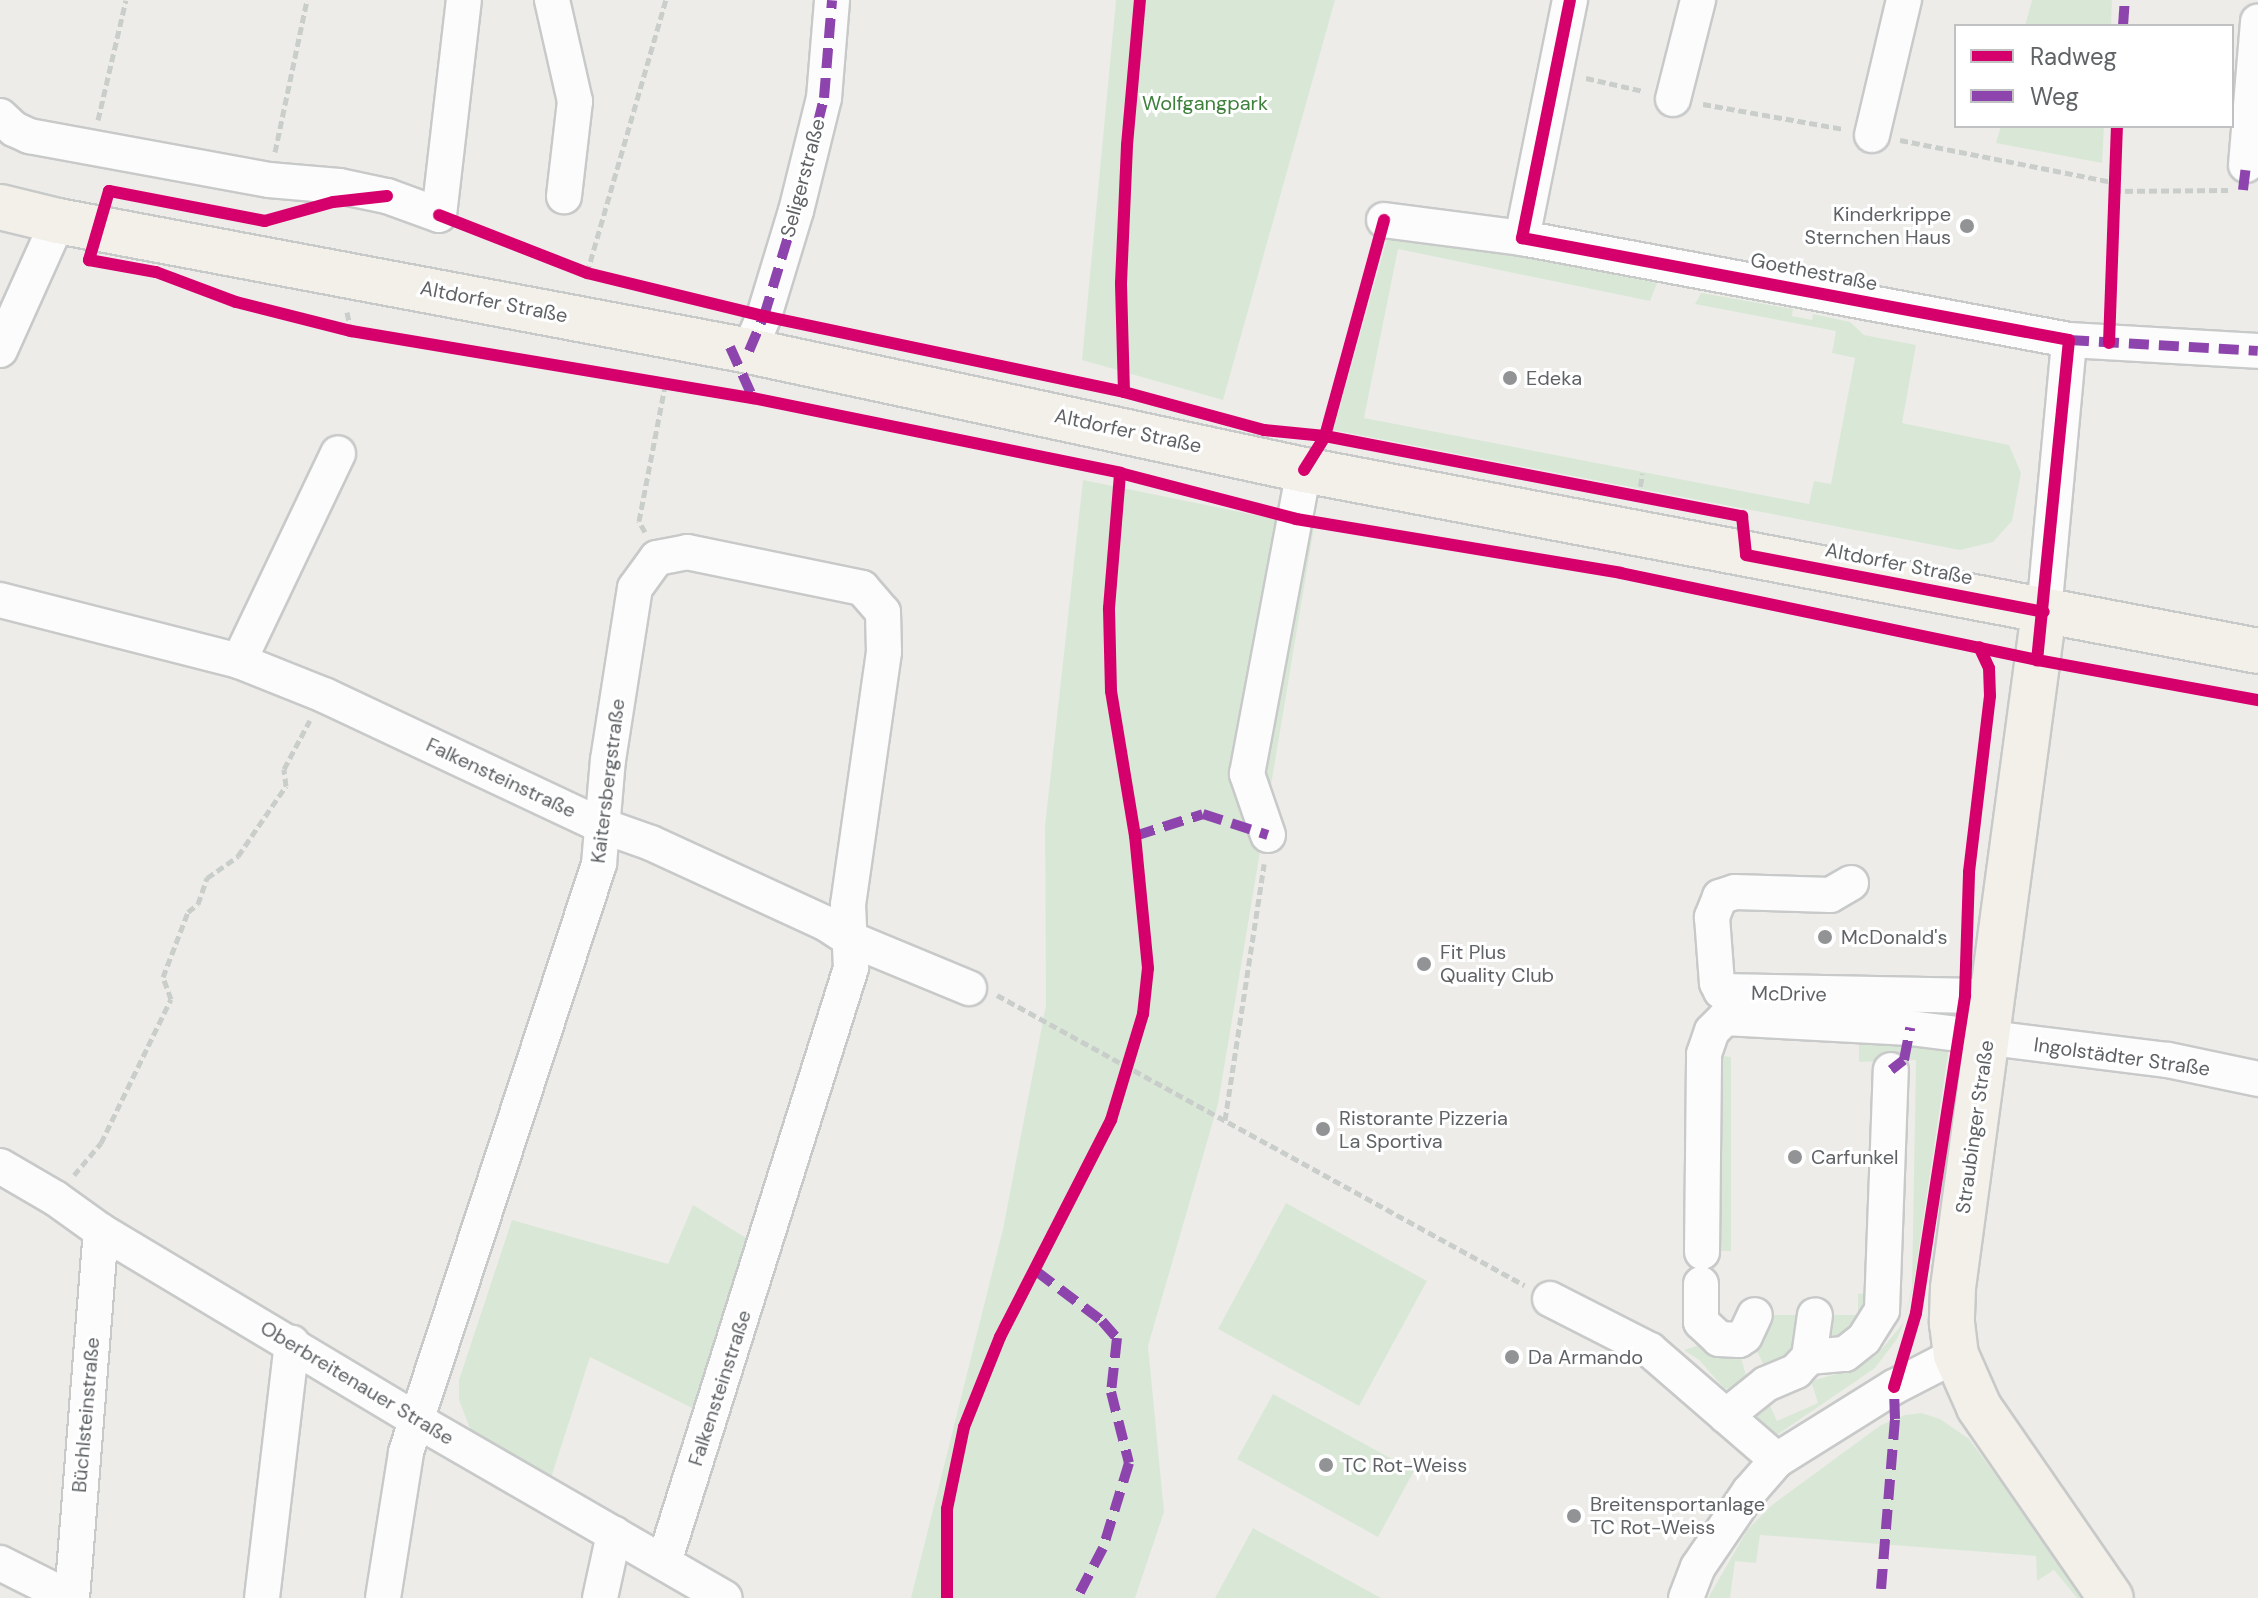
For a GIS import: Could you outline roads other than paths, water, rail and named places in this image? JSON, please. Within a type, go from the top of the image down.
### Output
[{"type":"main road","name":"Altdorfer Straße","points":[[0,207],[58,221],[749,351],[1304,470],[2258,651]]},
{"type":"main road","name":"Straubinger Straße","points":[[2044,612],[1953,1288],[1956,1355],[1979,1407],[2111,1598]]},
{"type":"street","points":[[0,116],[14,129],[29,136],[92,145],[269,180],[363,191],[439,215],[464,0]]},
{"type":"street","points":[[552,0],[575,101],[564,196]]},
{"type":"street","name":"Seligerstraße","points":[[749,351],[764,316],[796,211],[824,98],[832,0]]},
{"type":"street","points":[[1522,238],[1570,0]]},
{"type":"street","points":[[1673,99],[1698,0]]},
{"type":"street","points":[[1872,135],[1904,0]]},
{"type":"street","points":[[2245,178],[2258,22]]},
{"type":"street","name":"Goethestraße","points":[[1384,220],[1522,238],[2069,340],[2258,351]]},
{"type":"street","points":[[0,350],[58,221]]},
{"type":"street","points":[[2044,612],[2069,340]]},
{"type":"street","points":[[239,661],[338,453]]},
{"type":"street","points":[[1268,835],[1247,774],[1304,470]]},
{"type":"street","name":"Kaitersbergstraße","points":[[383,1598],[406,1452],[599,864],[608,760],[635,588],[657,558],[687,552],[862,588],[883,612],[884,652],[848,905],[848,938]]},
{"type":"street","name":"Falkensteinstraße","points":[[0,600],[239,661],[324,695],[603,826],[664,849],[825,923],[848,938],[969,988]]},
{"type":"street","name":"McDrive","points":[[1851,883],[1830,895],[1735,892],[1720,897],[1712,917],[1717,983],[1721,991],[1992,996]]},
{"type":"street","name":"Falkensteinstraße","points":[[664,1562],[851,968],[848,938]]},
{"type":"street","name":"Ingolstädter Straße","points":[[1766,1384],[1747,1328],[1719,1339],[1703,1327],[1704,1054],[1707,1039],[1722,1019],[1910,1028],[2168,1060],[2258,1079]]},
{"type":"street","points":[[1809,1357],[1845,1354],[1864,1339],[1882,1310],[1891,1070]]},
{"type":"street","name":"Oberbreitenauer Straße","points":[[0,1166],[55,1198],[101,1231],[418,1421],[722,1596]]},
{"type":"street","name":"Büchlsteinstraße","points":[[71,1598],[101,1231]]},
{"type":"street","points":[[1550,1299],[1650,1350],[1777,1460]]},
{"type":"street","points":[[1726,1416],[1766,1384],[1796,1371],[1809,1357],[1815,1315]]},
{"type":"street","points":[[262,1598],[292,1343]]},
{"type":"street","points":[[1686,1598],[1698,1567],[1749,1492],[1777,1460],[1894,1387],[1956,1355]]},
{"type":"street","points":[[600,1598],[614,1534]]},
{"type":"street","points":[[0,1563],[71,1598]]},
{"type":"place","name":"Kinderkrippe Sternchen Haus","points":[[1967,226]]},
{"type":"place","name":"Edeka","points":[[1510,378]]},
{"type":"place","name":"McDonald's","points":[[1825,937]]},
{"type":"place","name":"Fit Plus Quality Club","points":[[1424,964]]},
{"type":"place","name":"Ristorante Pizzeria La Sportiva","points":[[1323,1129]]},
{"type":"place","name":"Carfunkel","points":[[1795,1157]]},
{"type":"place","name":"Da Armando","points":[[1512,1357]]},
{"type":"place","name":"TC Rot-Weiss","points":[[1326,1465]]},
{"type":"place","name":"Breitensportanlage TC Rot-Weiss","points":[[1574,1516]]},
{"type":"park label","name":"Wolfgangpark","points":[[1205,103]]}]
